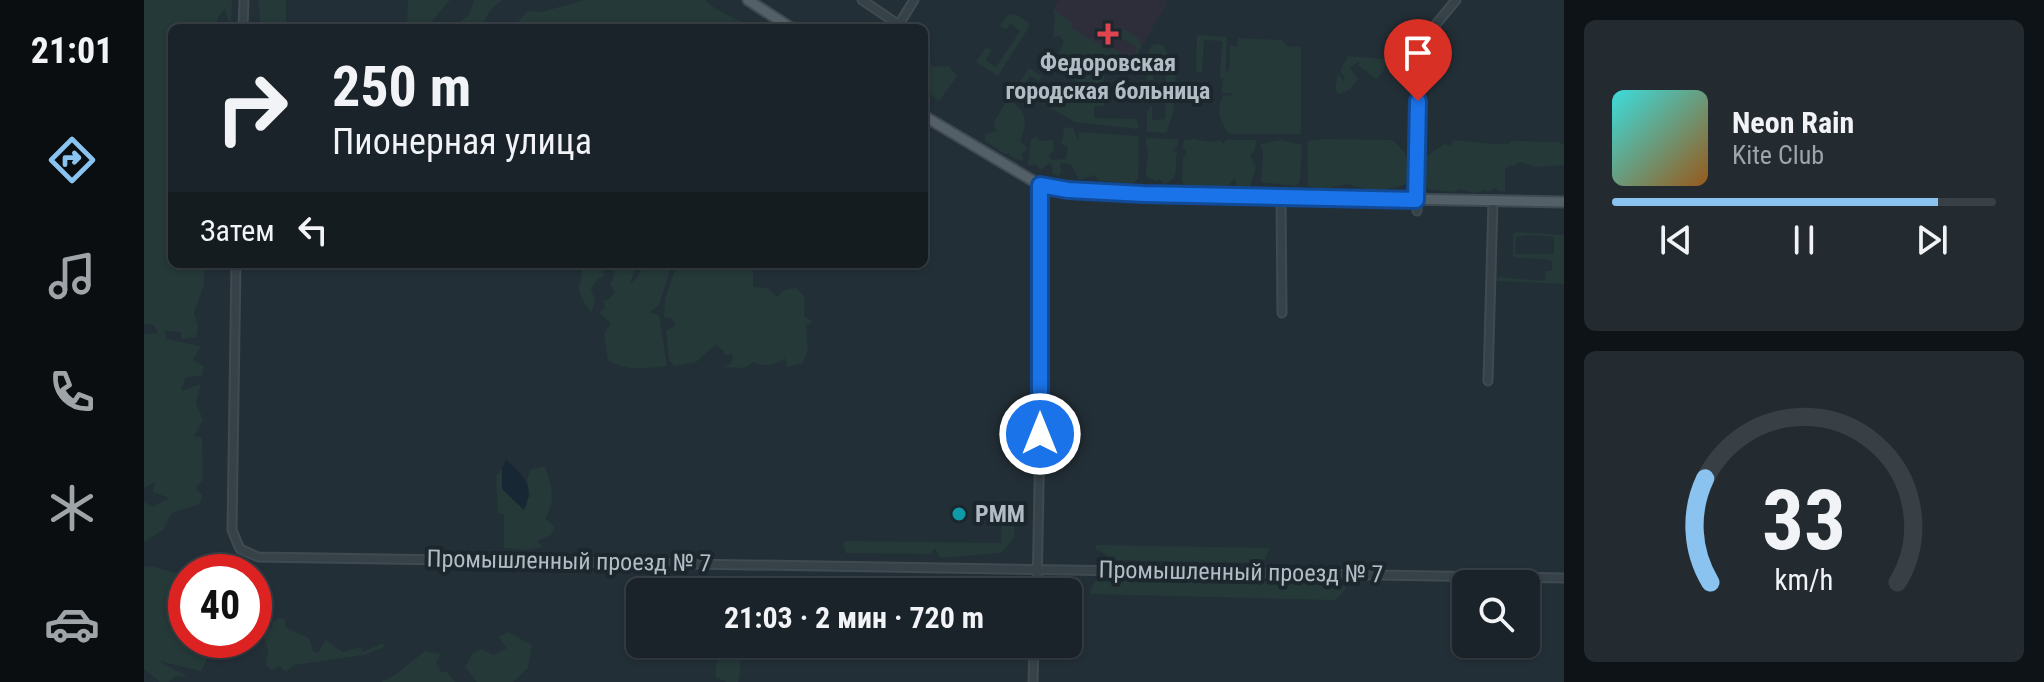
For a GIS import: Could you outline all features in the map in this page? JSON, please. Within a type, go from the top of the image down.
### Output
[{"type":"main road","points":[[748,0],[785,24]]},
{"type":"main road","points":[[928,118],[1040,185],[1106,193],[1564,202]]},
{"type":"street","points":[[243,24],[244,0]]},
{"type":"street","points":[[862,0],[895,24]]},
{"type":"street","points":[[899,24],[914,0]]},
{"type":"street","points":[[1417,211],[1421,59],[1437,23],[1456,0]]},
{"type":"street","points":[[1038,578],[1040,185]]},
{"type":"street","points":[[1281,197],[1282,313]]},
{"type":"street","points":[[1488,381],[1493,201]]},
{"type":"street","name":"Промышленный проезд № 7","points":[[236,268],[232,530],[240,549],[258,557],[1564,578]]},
{"type":"street","points":[[1033,682],[1034,658]]},
{"type":"shaded area","name":"Федоровская городская больница","points":[[1059,0],[1168,1],[1133,61],[1059,29],[1053,9]]},
{"type":"shaded area","points":[[506,459],[528,487],[524,510],[502,489],[502,469]]},
{"type":"green space","points":[[144,0],[232,0],[231,24],[225,9],[217,19],[218,24],[168,24],[168,268],[205,268],[203,288],[194,312],[198,327],[196,337],[181,339],[181,332],[165,331],[166,339],[201,346],[193,360],[204,366],[202,376],[186,377],[181,391],[201,384],[196,403],[203,420],[194,436],[202,438],[203,479],[196,488],[202,495],[200,504],[172,513],[163,530],[144,542],[144,502],[153,507],[169,498],[153,492],[155,482],[144,488],[144,334],[158,333],[154,325],[144,324]]},
{"type":"green space","points":[[258,0],[286,0],[286,24],[261,24]]},
{"type":"green space","points":[[408,0],[450,0],[429,24],[407,24]]},
{"type":"green space","points":[[474,0],[503,0],[490,12],[484,24],[457,24],[469,15]]},
{"type":"green space","points":[[585,0],[705,0],[742,24],[516,24],[528,11],[541,12]]},
{"type":"green space","points":[[1053,9],[1072,23],[1072,28],[1131,59],[1137,48],[1118,36],[1124,29],[1140,40],[1142,45],[1133,61],[1110,60],[1106,64],[1104,80],[1097,89],[1091,90],[1088,84],[1057,70],[1060,65],[1056,61],[1064,42],[1059,35],[1053,38]]},
{"type":"green space","points":[[1015,14],[1028,22],[1029,27],[998,76],[976,62],[986,47],[992,50],[986,60],[996,67],[1020,31],[1010,24],[1006,30],[1000,26],[1007,15]]},
{"type":"green space","points":[[1197,35],[1227,37],[1226,72],[1229,70],[1230,45],[1237,47],[1238,38],[1282,40],[1287,46],[1301,47],[1301,134],[1229,134],[1219,111],[1223,95],[1232,96],[1233,93],[1221,93],[1222,41],[1204,40],[1202,72],[1196,73]]},
{"type":"green space","points":[[1163,45],[1176,79],[1172,88],[1176,90],[1172,117],[1166,133],[1147,132],[1147,111],[1152,105],[1152,120],[1165,119],[1166,72],[1153,71],[1153,80],[1147,80],[1148,53],[1151,46]]},
{"type":"green space","points":[[1348,56],[1386,59],[1376,79],[1359,66],[1359,61],[1350,68],[1358,79],[1349,90],[1340,94],[1335,91],[1338,73],[1343,81],[1345,77],[1340,71]]},
{"type":"green space","points":[[928,60],[932,63],[931,67],[949,66],[957,76],[939,101],[928,92]]},
{"type":"green space","points":[[1029,68],[1042,76],[1039,81],[1030,76],[1024,86],[1060,108],[1066,99],[1060,94],[1064,89],[1073,96],[1104,96],[1104,106],[1094,106],[1094,118],[1137,119],[1139,129],[1075,122],[1016,88]]},
{"type":"green space","points":[[1007,100],[1019,108],[1024,117],[1020,142],[1026,146],[1026,151],[1021,154],[1024,161],[1005,154],[985,141],[985,134],[996,131],[994,122]]},
{"type":"green space","points":[[1065,127],[1073,128],[1078,140],[1079,132],[1139,136],[1138,179],[1133,183],[1098,181],[1095,175],[1079,180],[1071,164],[1061,163],[1059,176],[1052,174],[1053,166],[1049,163],[1041,170],[1036,165],[1028,165],[1031,140],[1036,137],[1040,141],[1053,140],[1051,160],[1066,159],[1068,147],[1061,144]]},
{"type":"green space","points":[[1146,138],[1178,139],[1178,145],[1171,153],[1177,151],[1175,175],[1164,184],[1160,179],[1156,181],[1146,177]]},
{"type":"green space","points":[[1184,140],[1220,140],[1223,144],[1226,140],[1256,140],[1255,150],[1250,156],[1256,167],[1250,186],[1237,186],[1234,178],[1228,187],[1186,187],[1182,181],[1183,158],[1187,152],[1183,148]]},
{"type":"green space","points":[[1281,140],[1302,145],[1300,181],[1296,186],[1261,182],[1263,154],[1260,144]]},
{"type":"green space","points":[[1392,140],[1408,158],[1411,183],[1384,190],[1348,184],[1321,190],[1308,186],[1307,141]]},
{"type":"green space","points":[[1453,140],[1501,144],[1511,141],[1558,142],[1564,144],[1564,165],[1536,167],[1520,162],[1509,165],[1505,169],[1505,191],[1501,192],[1494,188],[1490,192],[1428,189],[1423,170],[1424,163],[1429,163],[1424,158],[1444,144],[1451,146]]},
{"type":"green space","points":[[1516,232],[1564,235],[1564,284],[1496,281],[1496,277],[1545,281],[1546,271],[1552,271],[1552,261],[1513,256],[1513,235]],"holes":[[[1516,237],[1554,237],[1554,254],[1515,254]]]},
{"type":"green space","points":[[603,268],[604,275],[591,289],[595,301],[591,313],[578,287],[582,270]]},
{"type":"green space","points":[[613,268],[636,268],[630,284],[638,277],[641,268],[671,268],[659,305],[649,313],[659,315],[667,366],[629,368],[608,360],[604,334],[611,323],[599,313],[605,308],[603,301],[615,292],[610,284],[614,275]]},
{"type":"green space","points":[[676,268],[753,268],[753,287],[768,288],[777,297],[784,290],[796,288],[805,297],[804,316],[813,322],[806,325],[808,348],[803,363],[787,367],[785,358],[769,365],[753,362],[745,368],[722,367],[731,364],[733,354],[725,355],[715,345],[696,362],[674,366],[669,360],[666,330],[675,326],[673,319],[664,317],[665,299]]},
{"type":"green space","points":[[545,466],[552,499],[545,518],[555,527],[551,535],[537,541],[543,547],[526,550],[504,548],[504,514],[498,513],[496,476],[502,469],[502,489],[530,498],[527,480],[530,470]]},
{"type":"green space","points":[[1003,499],[1015,511],[1014,538],[1001,553],[940,558],[935,548],[930,554],[846,553],[843,541],[1001,543]]},
{"type":"green space","points":[[1096,545],[1270,548],[1263,563],[1108,560],[1108,556],[1096,549]]},
{"type":"green space","points":[[144,567],[168,571],[168,658],[207,658],[201,671],[159,661],[188,677],[175,676],[169,682],[160,682],[144,669]]},
{"type":"green space","points":[[1113,578],[1117,581],[1172,578],[1330,583],[1345,586],[1346,589],[1335,600],[1089,594],[1095,581]]},
{"type":"green space","points":[[279,618],[285,620],[285,627],[309,638],[314,653],[319,652],[325,640],[343,652],[360,647],[363,652],[383,643],[384,647],[364,655],[294,665],[286,672],[280,666],[272,670],[266,665],[267,658],[272,658],[272,623]]},
{"type":"green space","points":[[508,632],[532,645],[528,668],[513,682],[477,682],[465,667],[473,653],[482,649],[493,655],[507,648],[498,637]]},
{"type":"green space","points":[[425,651],[441,654],[436,663],[441,672],[447,672],[455,682],[381,682],[395,675]]},
{"type":"green space","points":[[721,658],[740,658],[738,682],[726,682],[716,677],[716,663]]},
{"type":"place","name":"Федоровская городская больница","points":[[1108,34]]},
{"type":"place","name":"РММ","points":[[959,514]]},
{"type":"route","points":[[1040,434],[1040,185],[1068,190],[1143,194],[1416,200],[1418,101]]}]
